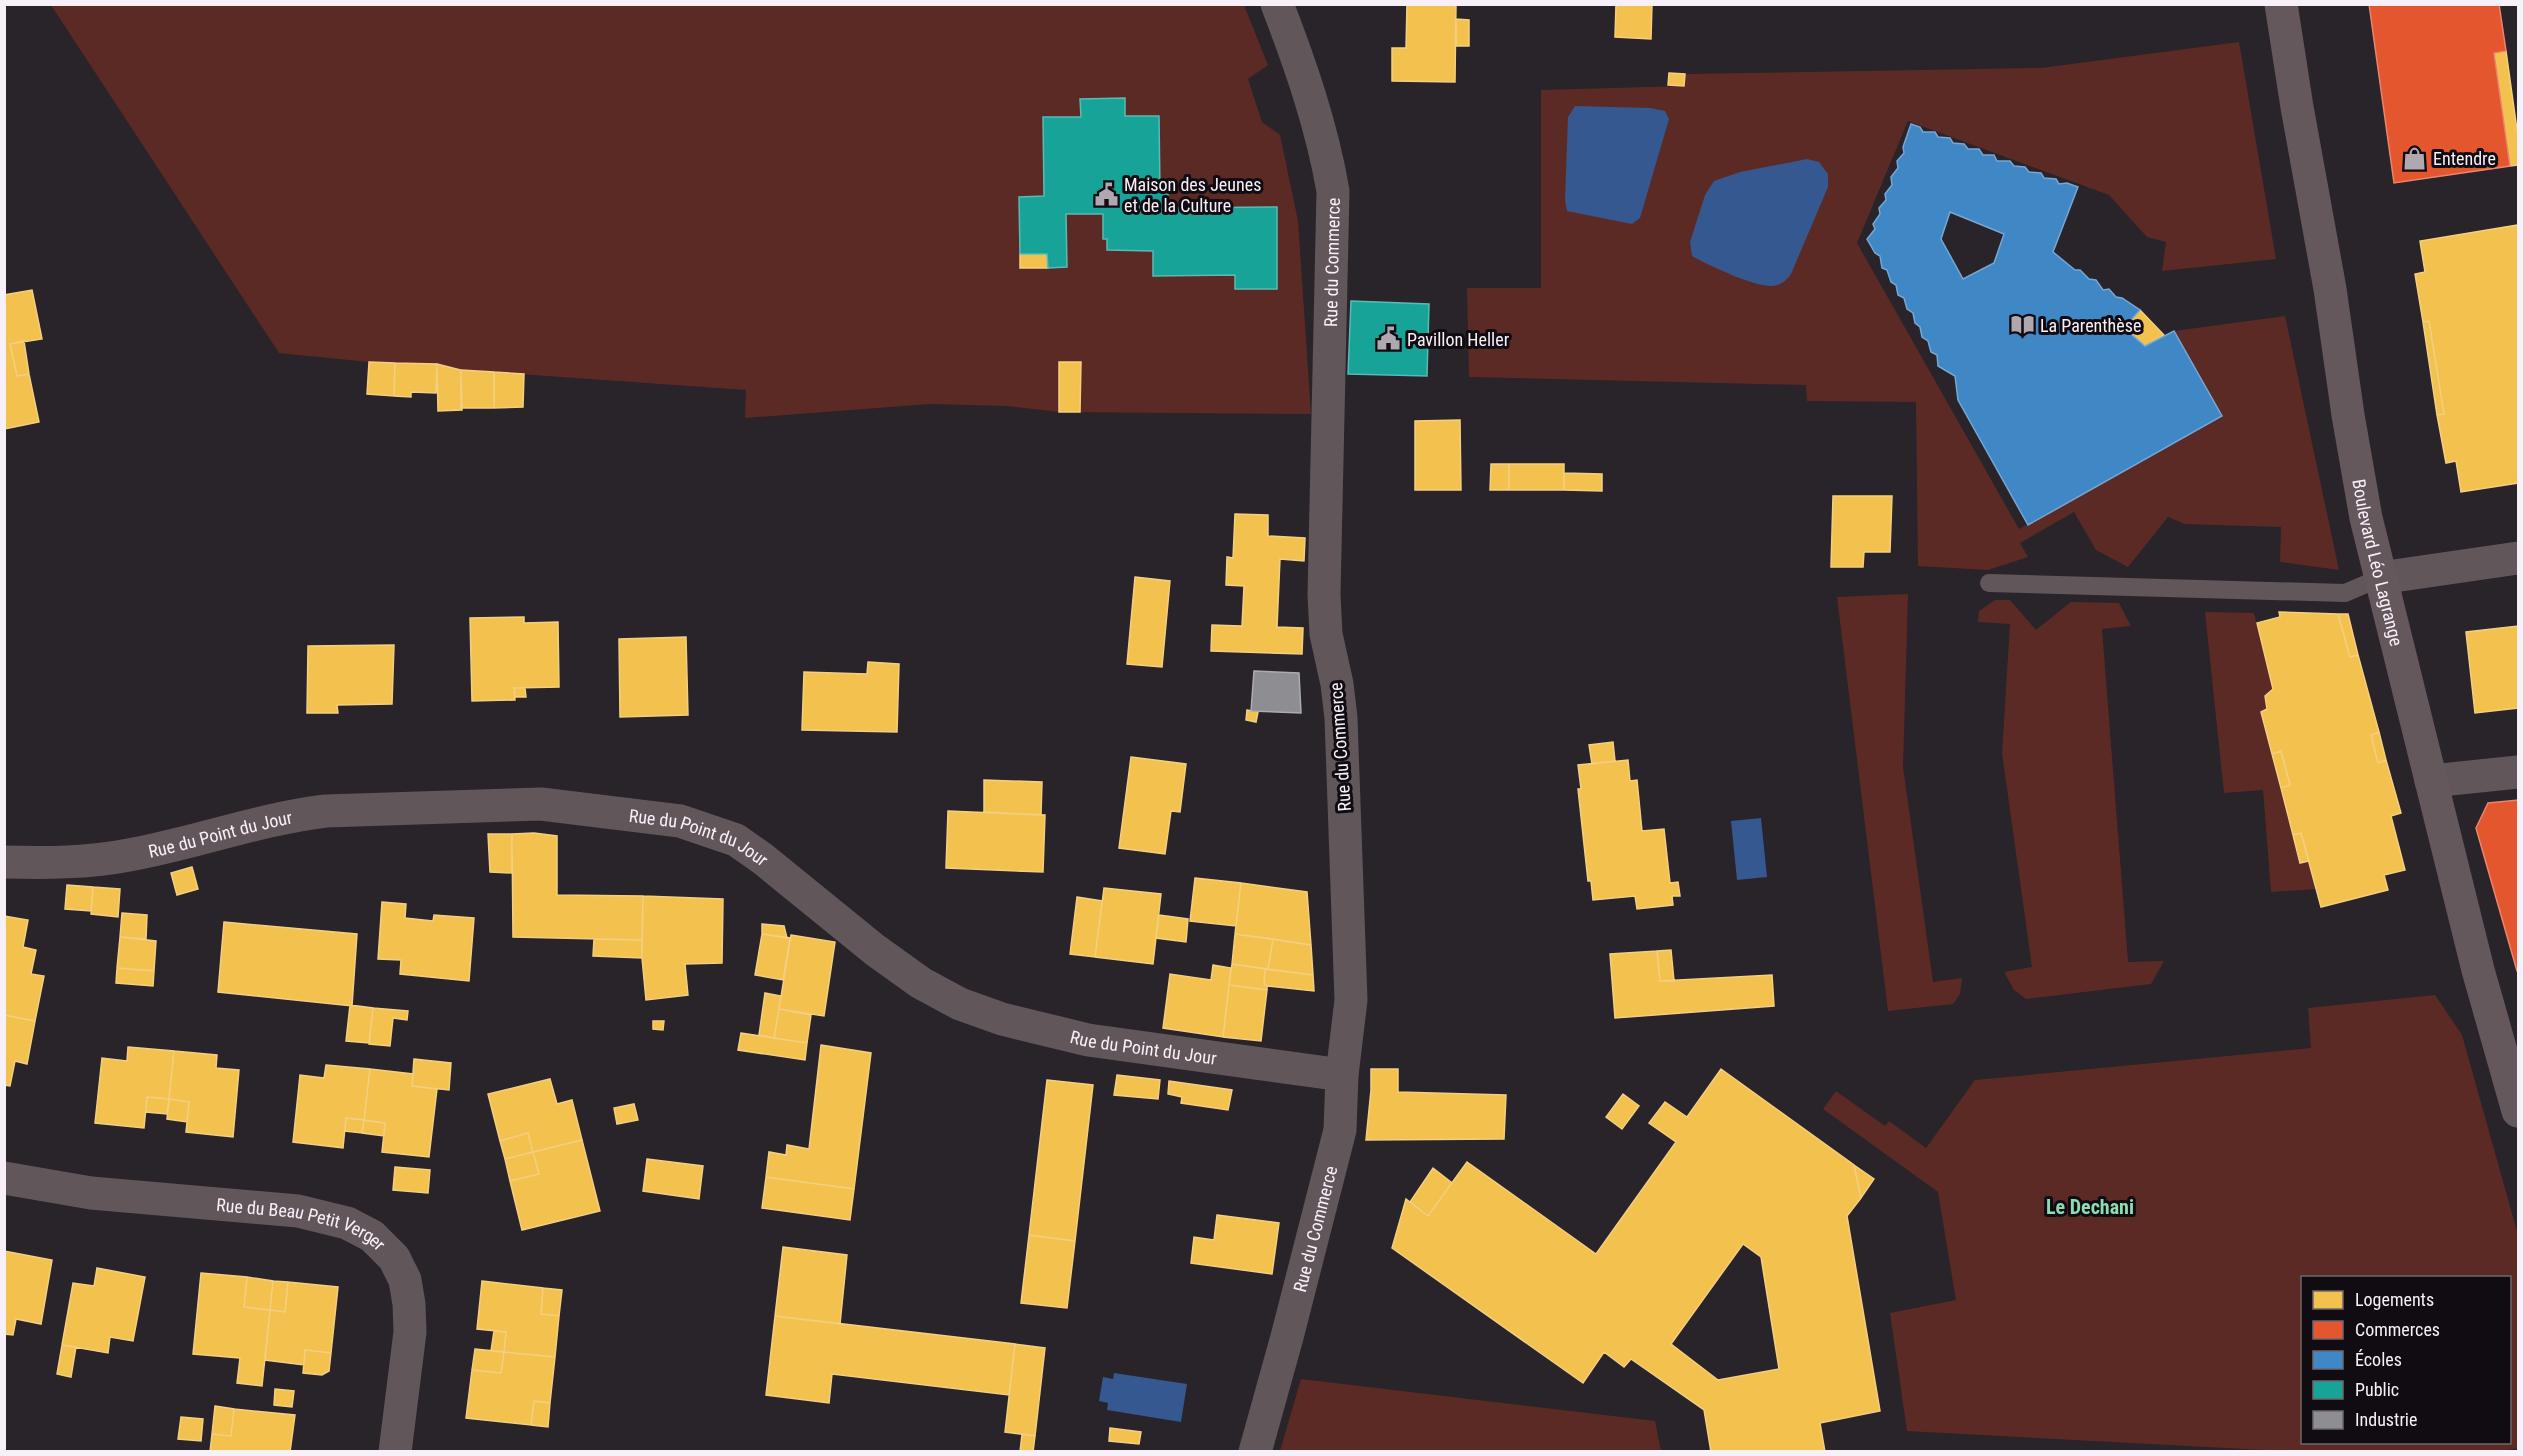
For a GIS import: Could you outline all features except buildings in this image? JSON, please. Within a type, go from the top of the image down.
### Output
[{"type":"street","name":"Rue du Commerce","points":[[1255,1452],[1340,1130],[1342,1075],[1351,1000],[1341,718],[1337,684],[1326,634],[1324,595],[1333,191],[1326,149],[1297,56],[1277,4]]},
{"type":"street","name":"Boulevard Léo Lagrange","points":[[2281,4],[2330,289],[2366,518],[2478,970],[2518,1111]]},
{"type":"street","points":[[2380,578],[2518,558]]},
{"type":"street","points":[[2431,781],[2518,772]]},
{"type":"street","name":"Rue du Point du Jour","points":[[4,862],[92,860],[130,855],[292,815],[326,811],[541,804],[680,821],[736,840],[763,859],[875,950],[921,983],[960,1004],[1041,1030],[1088,1040],[1342,1075]]},
{"type":"street","name":"Rue du Beau Petit Verger","points":[[4,1178],[91,1193],[298,1211],[347,1223],[372,1236],[394,1258],[405,1280],[410,1304],[410,1332],[395,1452]]},
{"type":"lane","points":[[1989,583],[2345,593],[2380,578]]},
{"type":"shaded area","points":[[51,5],[1244,5],[1268,65],[1248,79],[1262,122],[1280,135],[1298,221],[1311,414],[1059,412],[1007,406],[930,404],[745,418],[746,390],[461,370],[437,364],[369,362],[279,353]]},
{"type":"shaded area","points":[[2239,42],[2276,259],[2162,271],[2166,242],[2147,237],[2109,195],[1908,121],[1857,243],[2019,529],[2222,417],[2174,331],[2285,316],[2339,570],[2280,562],[2281,527],[2185,524],[2168,517],[2128,567],[2096,550],[2074,512],[2020,543],[2028,557],[1988,570],[1918,566],[1916,402],[1807,401],[1806,385],[1469,377],[1467,288],[1541,288],[1541,90],[1684,86],[1685,74],[2041,68]]},
{"type":"shaded area","points":[[1908,594],[1903,767],[1933,982],[1962,978],[1960,994],[1953,1004],[1888,1011],[1837,597]]},
{"type":"shaded area","points":[[1995,600],[2010,600],[2036,630],[2071,602],[2119,603],[2131,626],[2102,629],[2128,962],[2164,961],[2151,984],[2026,999],[2014,990],[2004,972],[2032,967],[2002,753],[2010,624],[1978,622],[1979,611]]},
{"type":"shaded area","points":[[2205,612],[2254,613],[2273,689],[2265,696],[2267,709],[2261,712],[2300,863],[2309,861],[2316,889],[2271,892],[2263,790],[2224,793]]},
{"type":"shaded area","points":[[2435,995],[2462,1035],[2518,1235],[2518,1448],[2497,1452],[2303,1452],[1907,1431],[1890,1313],[1956,1300],[1938,1192],[1823,1109],[1836,1091],[1885,1126],[1889,1121],[1926,1148],[1975,1080],[2311,1048],[2308,1008]]},
{"type":"shaded area","points":[[1301,1379],[1655,1421],[1661,1451],[1280,1451]]},
{"type":"water","points":[[1575,106],[1650,108],[1665,111],[1669,119],[1640,218],[1632,224],[1567,211],[1565,200],[1568,117]]},
{"type":"water","points":[[1807,159],[1819,162],[1828,174],[1828,187],[1791,274],[1785,281],[1772,286],[1754,283],[1692,256],[1690,242],[1705,195],[1714,181],[1740,172]]},
{"type":"water","points":[[1761,818],[1767,877],[1737,880],[1731,821]]},
{"type":"water","points":[[1114,1373],[1187,1384],[1181,1422],[1107,1410],[1108,1403],[1099,1401],[1103,1377],[1113,1379]]},
{"type":"place","name":"Entendre","points":[[2415,158]]},
{"type":"place","name":"Maison des Jeunes et de la Culture","points":[[1106,194]]},
{"type":"place","name":"La Parenthèse","points":[[2022,325]]},
{"type":"place","name":"Pavillon Heller","points":[[1389,339]]},
{"type":"district","name":"Le Dechani","points":[[2090,1207]]}]
